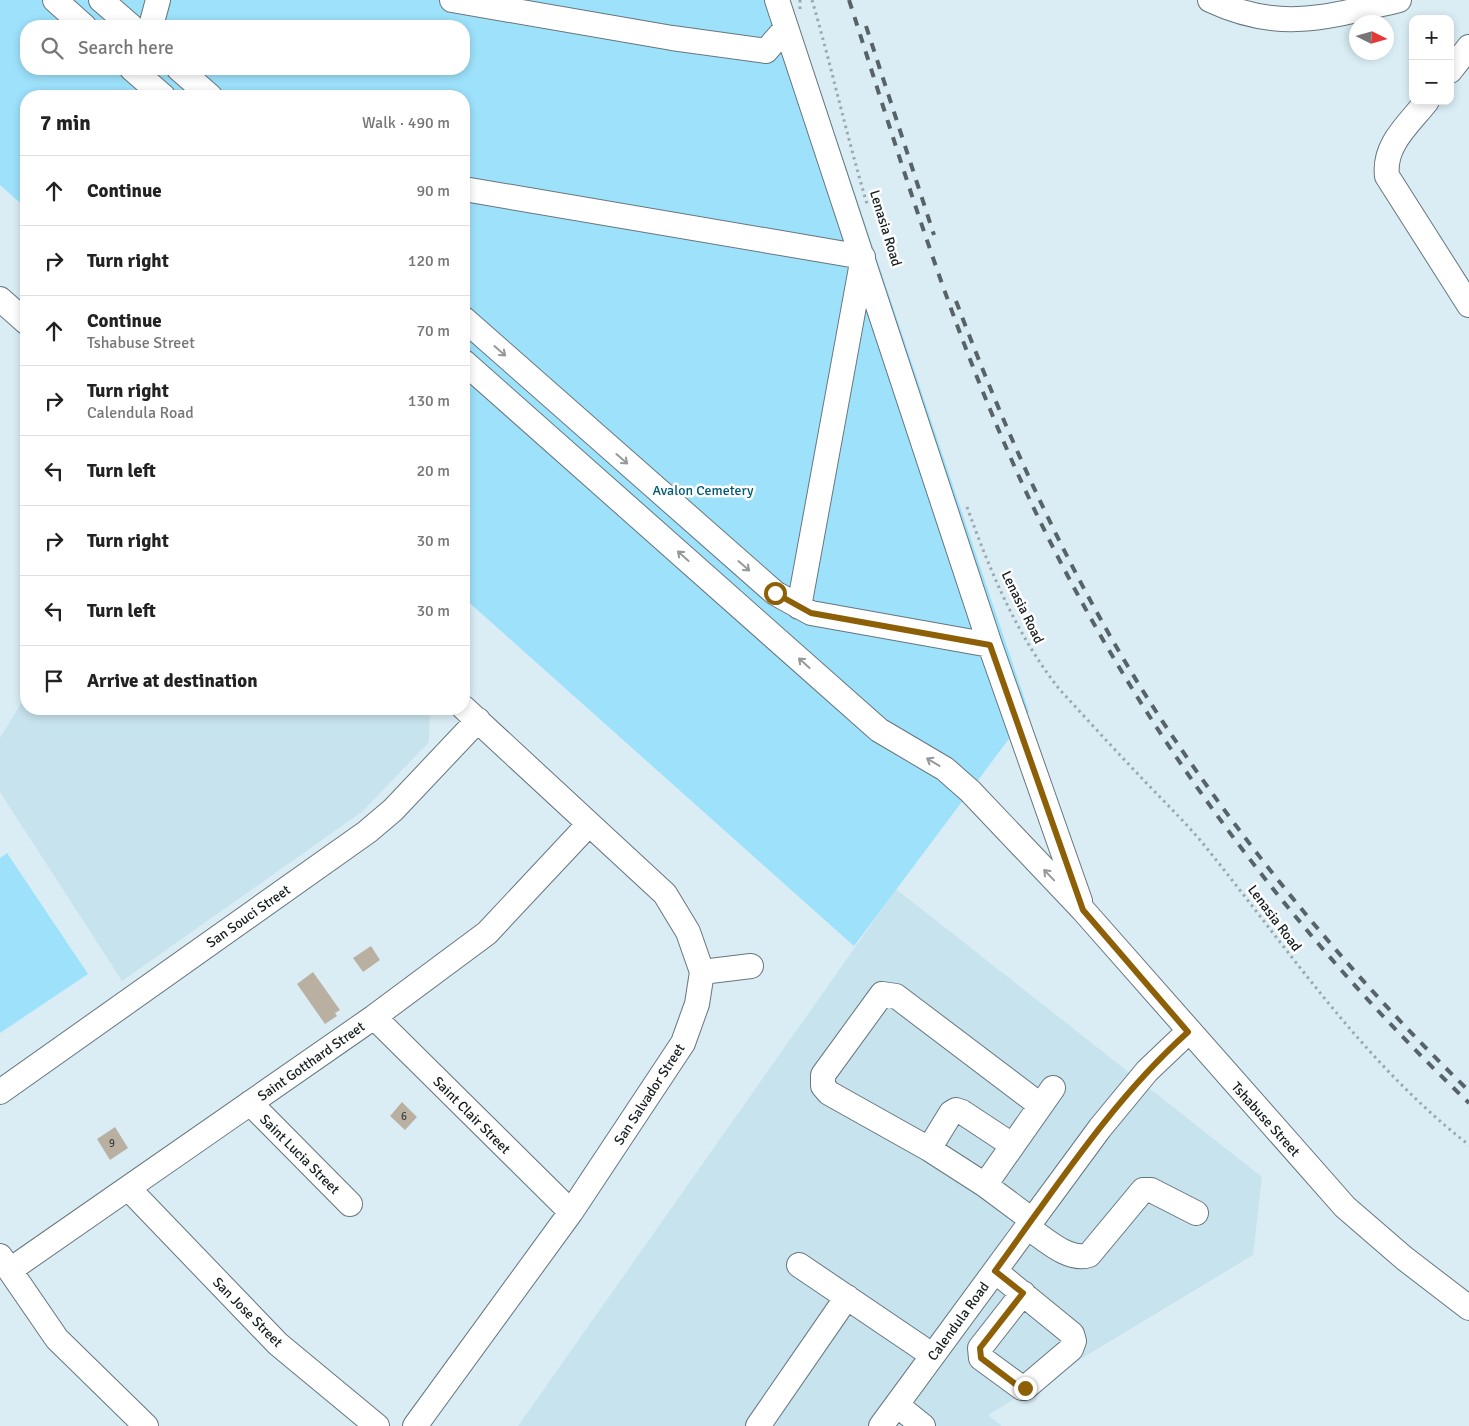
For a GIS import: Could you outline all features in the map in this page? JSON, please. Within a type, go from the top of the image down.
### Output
[{"type":"street","points":[[55,0],[77,20]]},
{"type":"street","points":[[101,0],[124,20]]},
{"type":"street","points":[[153,20],[158,0]]},
{"type":"street","points":[[452,0],[672,38],[766,51],[786,28]]},
{"type":"street","points":[[778,0],[990,645],[1083,910]]},
{"type":"street","points":[[1210,0],[1248,14],[1272,20],[1309,20],[1335,7],[1399,0]]},
{"type":"street","points":[[142,75],[157,90]]},
{"type":"street","points":[[186,75],[203,90]]},
{"type":"street","points":[[1424,105],[1392,145],[1386,161],[1390,183],[1469,305]]},
{"type":"street","points":[[470,190],[863,257]]},
{"type":"street","points":[[799,607],[863,257]]},
{"type":"street","points":[[0,299],[20,317]]},
{"type":"street","points":[[470,324],[775,593],[811,613],[990,645]]},
{"type":"street","name":"Tshabuse Street","points":[[470,367],[879,730],[945,769],[970,791],[1083,910],[1188,1032],[1345,1207],[1404,1258],[1469,1308]]},
{"type":"street","name":"San Salvador Street","points":[[415,1426],[572,1212],[683,1043],[697,1004],[702,972],[688,932],[665,894],[471,714]]},
{"type":"street","name":"San Souci Street","points":[[0,1092],[367,832],[393,810],[471,714]]},
{"type":"street","name":"Saint Gotthard Street","points":[[5,1263],[128,1188],[374,1017],[487,933],[589,824]]},
{"type":"street","points":[[702,972],[751,966]]},
{"type":"street","points":[[984,1185],[1047,1096],[896,996],[882,994],[823,1075],[823,1086],[852,1106],[929,1149],[984,1185],[1064,1251],[1082,1257],[1089,1255],[1143,1190],[1151,1190],[1196,1213]]},
{"type":"street","name":"Saint Clair Street","points":[[374,1017],[572,1212]]},
{"type":"street","name":"Calendula Road","points":[[881,1426],[1030,1223],[1134,1086],[1188,1032]]},
{"type":"street","name":"Saint Lucia Street","points":[[250,1103],[350,1204]]},
{"type":"street","points":[[929,1149],[951,1113],[956,1110],[1012,1145]]},
{"type":"street","name":"San Jose Street","points":[[128,1188],[278,1344],[377,1426]]},
{"type":"street","points":[[5,1263],[57,1340],[146,1426]]},
{"type":"street","points":[[799,1265],[932,1355]]},
{"type":"street","points":[[995,1271],[1023,1293]]},
{"type":"street","points":[[758,1426],[847,1297]]},
{"type":"street","points":[[897,1405],[924,1426]]},
{"type":"path","points":[[800,0],[802,7]]},
{"type":"path","name":"Lenasia Road","points":[[812,0],[825,45],[846,137],[869,212]]},
{"type":"path","name":"Lenasia Road","points":[[964,498],[1018,628],[1037,662],[1060,690],[1208,850],[1300,970],[1351,1031],[1403,1086],[1469,1146]]},
{"type":"shaded area","points":[[20,705],[20,715],[430,715],[429,742],[363,811],[122,981],[0,792],[0,738]]},
{"type":"shaded area","points":[[896,889],[1262,1177],[1253,1255],[988,1415],[1002,1426],[518,1426]]},
{"type":"green space","name":"Avalon Cemetery","points":[[0,0],[790,0],[1029,712],[854,946],[470,603],[470,90],[20,90],[20,203],[0,185]]},
{"type":"green space","points":[[7,853],[88,974],[0,1033],[0,858]]},
{"type":"building","points":[[371,946],[380,960],[363,972],[353,958]]},
{"type":"building","points":[[313,972],[340,1010],[335,1013],[337,1016],[325,1024],[297,984]]},
{"type":"building","points":[[402,1102],[417,1117],[405,1130],[390,1116]]},
{"type":"building","points":[[115,1127],[128,1148],[110,1160],[97,1139]]},
{"type":"railway","points":[[849,0],[916,209],[952,312],[992,414],[1035,511],[1083,604],[1136,696],[1194,784],[1257,869],[1324,950],[1395,1028],[1469,1103]]},
{"type":"railway","points":[[866,26],[934,235]]},
{"type":"railway","points":[[956,301],[1021,460],[1046,513],[1098,615],[1157,713],[1227,814],[1302,910],[1383,1003],[1469,1091]]},
{"type":"route","points":[[775,593],[811,613],[990,645],[1083,910],[1188,1032],[1134,1086],[1100,1128],[995,1271],[1023,1293],[980,1348],[981,1358],[1018,1386],[1025,1388]]}]
